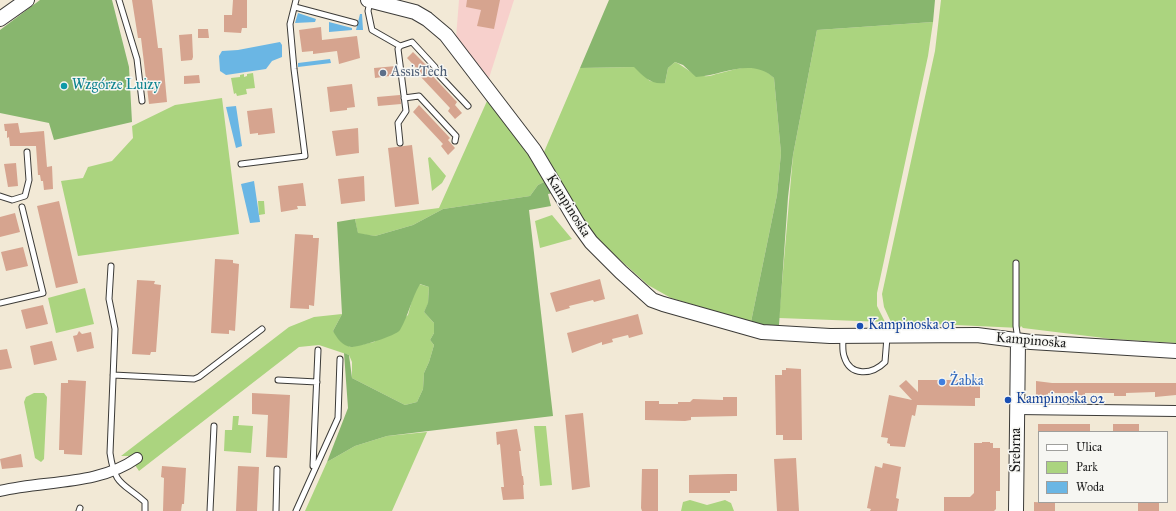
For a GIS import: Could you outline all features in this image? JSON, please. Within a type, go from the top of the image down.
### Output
[{"type":"street","points":[[0,19],[27,0]]},
{"type":"street","name":"Kampinoska","points":[[369,0],[398,6],[415,12],[427,19],[446,35],[534,150],[578,224],[591,242],[652,300],[762,332],[843,336],[977,335],[1018,341],[1176,351]]},
{"type":"street","name":"Srebrna","points":[[1016,511],[1018,341]]},
{"type":"street","points":[[1017,409],[1176,411]]},
{"type":"street","points":[[0,491],[18,487],[94,477],[112,471],[137,458]]},
{"type":"lane","points":[[119,0],[137,59],[142,101]]},
{"type":"lane","points":[[240,164],[305,156],[290,24],[296,0]]},
{"type":"lane","points":[[369,0],[368,11],[372,30],[400,46]]},
{"type":"lane","points":[[295,7],[355,23]]},
{"type":"lane","points":[[400,143],[398,123],[406,112],[398,50],[400,46],[405,43],[412,42],[435,67],[438,74],[468,106]]},
{"type":"lane","points":[[404,98],[419,96],[456,136],[454,141]]},
{"type":"lane","points":[[0,196],[12,200],[25,196],[29,180],[27,152]]},
{"type":"lane","points":[[0,303],[43,293],[22,207]]},
{"type":"lane","points":[[1016,263],[1016,326],[1018,341]]},
{"type":"lane","points":[[111,266],[109,299],[114,329],[110,452],[112,471],[125,487],[136,493],[145,502],[145,511]]},
{"type":"lane","points":[[113,375],[194,379],[199,377],[262,329]]},
{"type":"lane","points":[[843,336],[844,355],[849,365],[861,372],[871,372],[878,369],[884,362],[887,335]]},
{"type":"lane","points":[[313,469],[318,350]]},
{"type":"lane","points":[[296,511],[313,469],[338,418],[340,359]]},
{"type":"lane","points":[[278,380],[317,382]]},
{"type":"lane","points":[[210,511],[214,426]]},
{"type":"lane","points":[[276,469],[276,511]]},
{"type":"shaded area","points":[[459,0],[514,0],[489,78],[456,38]]},
{"type":"green space","points":[[40,0],[112,0],[129,67],[132,122],[54,140],[49,123],[0,113],[0,30]]},
{"type":"green space","points":[[609,0],[935,0],[933,22],[817,30],[793,155],[788,197],[779,325],[768,326],[751,322],[777,195],[781,153],[774,78],[765,72],[747,68],[696,77],[683,65],[675,62],[668,68],[665,83],[656,83],[641,74],[634,67],[580,68]]},
{"type":"green space","points":[[941,0],[1176,0],[1176,343],[1112,339],[1023,328],[1021,326],[1020,328],[891,322],[884,307],[882,294],[935,51]]},
{"type":"green space","points":[[933,22],[928,56],[877,293],[877,306],[885,322],[779,318],[793,155],[817,30]]},
{"type":"green space","points":[[675,62],[692,73],[700,76],[709,76],[747,67],[761,69],[774,78],[781,153],[777,195],[751,322],[671,298],[648,285],[597,239],[582,218],[544,152],[580,68],[635,67],[650,81],[665,83],[668,68]]},
{"type":"green space","points":[[253,73],[255,88],[246,89],[247,94],[237,96],[236,93],[234,94],[231,78],[240,77],[240,75],[244,74],[244,77],[247,76],[247,74]]},
{"type":"green space","points":[[222,98],[239,234],[78,256],[61,181],[83,178],[88,167],[112,161],[133,138],[132,126],[175,105]]},
{"type":"green space","points":[[487,101],[526,149],[546,181],[538,185],[530,196],[443,209],[413,225],[375,236],[358,234],[355,219],[439,208]]},
{"type":"green space","points":[[430,157],[446,176],[442,183],[432,191],[428,158]]},
{"type":"green space","points":[[546,181],[553,193],[548,194],[551,206],[529,210],[553,416],[387,436],[355,446],[327,462],[348,408],[344,353],[349,355],[352,378],[405,405],[417,402],[423,389],[424,373],[434,345],[430,340],[434,333],[434,323],[424,312],[428,303],[429,287],[420,284],[400,330],[377,341],[351,347],[345,345],[338,339],[333,331],[342,314],[337,222],[355,219],[358,233],[375,236],[413,225],[443,209],[530,196],[538,185]]},
{"type":"green space","points":[[258,201],[264,201],[265,214],[259,215]]},
{"type":"green space","points":[[552,215],[572,239],[540,248],[535,221]]},
{"type":"green space","points":[[419,284],[429,287],[428,304],[424,312],[434,323],[434,333],[430,340],[434,345],[424,373],[423,389],[417,402],[405,405],[352,378],[352,362],[349,355],[319,345],[299,347],[139,471],[135,465],[141,460],[130,458],[128,456],[121,456],[289,327],[314,317],[342,314],[333,331],[350,347],[374,342],[408,315],[413,296]]},
{"type":"green space","points":[[85,288],[94,324],[56,333],[48,298]]},
{"type":"green space","points":[[34,393],[44,393],[47,397],[44,459],[41,462],[35,458],[24,402],[26,397]]},
{"type":"green space","points":[[233,416],[239,416],[238,425],[253,426],[251,453],[224,451],[225,430],[232,430]]},
{"type":"green space","points":[[534,426],[546,426],[552,485],[540,486]]},
{"type":"green space","points":[[427,432],[392,511],[305,511],[327,462],[355,446],[387,436]]},
{"type":"green space","points":[[690,500],[707,505],[725,500],[731,503],[734,511],[681,511],[683,502]]},
{"type":"water","points":[[298,13],[316,19],[315,22],[295,23]]},
{"type":"water","points":[[360,14],[362,14],[363,30],[356,30]]},
{"type":"water","points":[[329,22],[352,28],[352,30],[329,32]]},
{"type":"water","points":[[280,42],[282,45],[282,57],[272,61],[266,69],[226,75],[220,71],[219,56],[222,51],[238,50]]},
{"type":"water","points":[[330,59],[331,63],[298,67],[298,63]]},
{"type":"water","points":[[236,106],[242,146],[236,148],[226,107]]},
{"type":"water","points":[[254,181],[260,222],[250,223],[241,184]]},
{"type":"building","points":[[132,0],[152,0],[158,48],[162,48],[167,102],[149,104],[141,38],[138,38]]},
{"type":"building","points":[[233,0],[247,0],[247,28],[242,28],[241,33],[224,32],[224,15],[232,15]]},
{"type":"building","points":[[467,0],[500,0],[494,29],[477,26],[481,10],[466,7]]},
{"type":"building","points":[[321,27],[322,40],[357,36],[360,58],[339,64],[337,51],[313,54],[313,51],[302,52],[299,30]]},
{"type":"building","points":[[198,29],[208,29],[209,38],[198,38]]},
{"type":"building","points":[[192,34],[192,60],[181,61],[179,35]]},
{"type":"building","points":[[413,52],[429,68],[427,70],[457,102],[455,105],[462,113],[455,119],[448,111],[450,108],[420,76],[422,74],[407,58]]},
{"type":"building","points":[[396,66],[397,75],[375,78],[374,68]]},
{"type":"building","points":[[199,75],[200,83],[184,84],[184,76]]},
{"type":"building","points":[[352,84],[355,107],[347,108],[347,110],[330,112],[327,87]]},
{"type":"building","points":[[400,95],[401,104],[378,106],[377,97]]},
{"type":"building","points":[[419,105],[450,138],[448,140],[455,148],[448,155],[441,146],[443,144],[413,112]]},
{"type":"building","points":[[272,108],[275,133],[258,135],[258,133],[250,134],[247,111]]},
{"type":"building","points":[[18,123],[20,133],[44,131],[47,167],[52,166],[53,189],[44,190],[43,181],[41,181],[40,175],[38,175],[36,146],[10,146],[9,137],[7,138],[7,131],[5,131],[4,124]]},
{"type":"building","points":[[358,128],[359,153],[336,156],[332,131]]},
{"type":"building","points":[[412,145],[419,204],[395,207],[388,148]]},
{"type":"building","points":[[16,163],[18,186],[8,187],[4,164]]},
{"type":"building","points":[[364,176],[365,201],[341,204],[338,179]]},
{"type":"building","points":[[303,183],[306,206],[297,206],[298,209],[281,212],[278,186]]},
{"type":"building","points":[[59,201],[78,283],[56,288],[37,206]]},
{"type":"building","points":[[15,213],[20,232],[0,237],[0,217]]},
{"type":"building","points":[[295,234],[313,235],[313,238],[319,238],[314,306],[309,305],[309,309],[290,308]]},
{"type":"building","points":[[23,247],[28,266],[6,271],[1,252]]},
{"type":"building","points":[[215,259],[233,260],[233,263],[239,264],[235,331],[229,330],[229,334],[211,333]]},
{"type":"building","points":[[600,279],[605,299],[594,302],[593,300],[569,306],[570,308],[556,312],[550,293]]},
{"type":"building","points":[[137,280],[155,281],[154,284],[161,285],[156,352],[151,352],[150,355],[132,354]]},
{"type":"building","points":[[43,305],[48,324],[26,329],[21,310]]},
{"type":"building","points":[[638,314],[643,334],[629,338],[628,335],[612,339],[613,342],[602,345],[602,342],[572,353],[567,333]]},
{"type":"building","points":[[79,331],[82,334],[91,332],[94,348],[77,352],[73,336],[77,335]]},
{"type":"building","points":[[52,341],[57,360],[34,365],[30,346]]},
{"type":"building","points":[[7,349],[12,368],[0,370],[0,350]]},
{"type":"building","points":[[786,368],[801,369],[802,440],[783,440],[783,435],[776,435],[775,375],[782,375],[782,370],[786,370]]},
{"type":"building","points":[[68,380],[86,381],[82,455],[64,454],[64,450],[59,450],[61,383],[68,383]]},
{"type":"building","points":[[906,380],[918,392],[918,380],[980,380],[980,398],[975,398],[975,406],[917,405],[915,416],[912,415],[905,447],[890,446],[890,444],[887,443],[888,438],[881,437],[889,395],[912,400],[899,386]]},
{"type":"building","points":[[1036,381],[1052,383],[1176,383],[1176,395],[1155,397],[1155,392],[1126,393],[1126,396],[1114,396],[1114,393],[1085,393],[1085,396],[1074,396],[1074,393],[1048,393],[1048,396],[1036,395]]},
{"type":"building","points":[[252,393],[290,395],[287,458],[266,457],[268,415],[252,414]]},
{"type":"building","points":[[723,397],[737,397],[737,416],[691,417],[691,420],[685,421],[645,420],[645,401],[659,401],[659,404],[678,404],[678,402],[690,402],[693,399],[723,400]]},
{"type":"building","points":[[583,413],[590,487],[572,490],[565,415]]},
{"type":"building","points":[[1038,424],[1090,424],[1090,431],[1038,431]]},
{"type":"building","points":[[1113,424],[1139,424],[1139,431],[1113,431]]},
{"type":"building","points":[[517,429],[521,451],[519,451],[524,485],[524,499],[503,500],[501,487],[504,487],[500,444],[497,445],[496,432]]},
{"type":"building","points":[[974,443],[993,443],[993,448],[1000,448],[1000,491],[996,491],[996,509],[994,511],[944,511],[944,497],[970,497],[974,493]]},
{"type":"building","points":[[21,454],[23,467],[2,469],[0,459]]},
{"type":"building","points":[[796,458],[799,511],[777,511],[774,459]]},
{"type":"building","points":[[883,463],[901,467],[896,498],[899,499],[897,511],[870,511],[871,509],[867,508],[875,466],[882,468]]},
{"type":"building","points":[[162,466],[186,468],[184,504],[182,504],[181,511],[163,511],[164,478],[161,477]]},
{"type":"building","points":[[238,466],[259,467],[257,511],[236,511]]},
{"type":"building","points":[[642,469],[658,469],[658,511],[642,511]]},
{"type":"building","points":[[737,474],[737,491],[730,491],[730,493],[689,493],[689,475]]},
{"type":"building","points":[[1034,502],[1055,503],[1055,511],[1034,511]]},
{"type":"building","points":[[1138,503],[1159,503],[1159,511],[1138,511]]},
{"type":"place","name":"AssisTech","points":[[383,73]]},
{"type":"place","name":"Wzgórze Luizy","points":[[64,86]]},
{"type":"place","name":"Kampinoska 01","points":[[860,326]]},
{"type":"place","name":"Żabka","points":[[942,382]]},
{"type":"place","name":"Kampinoska 02","points":[[1008,400]]}]
